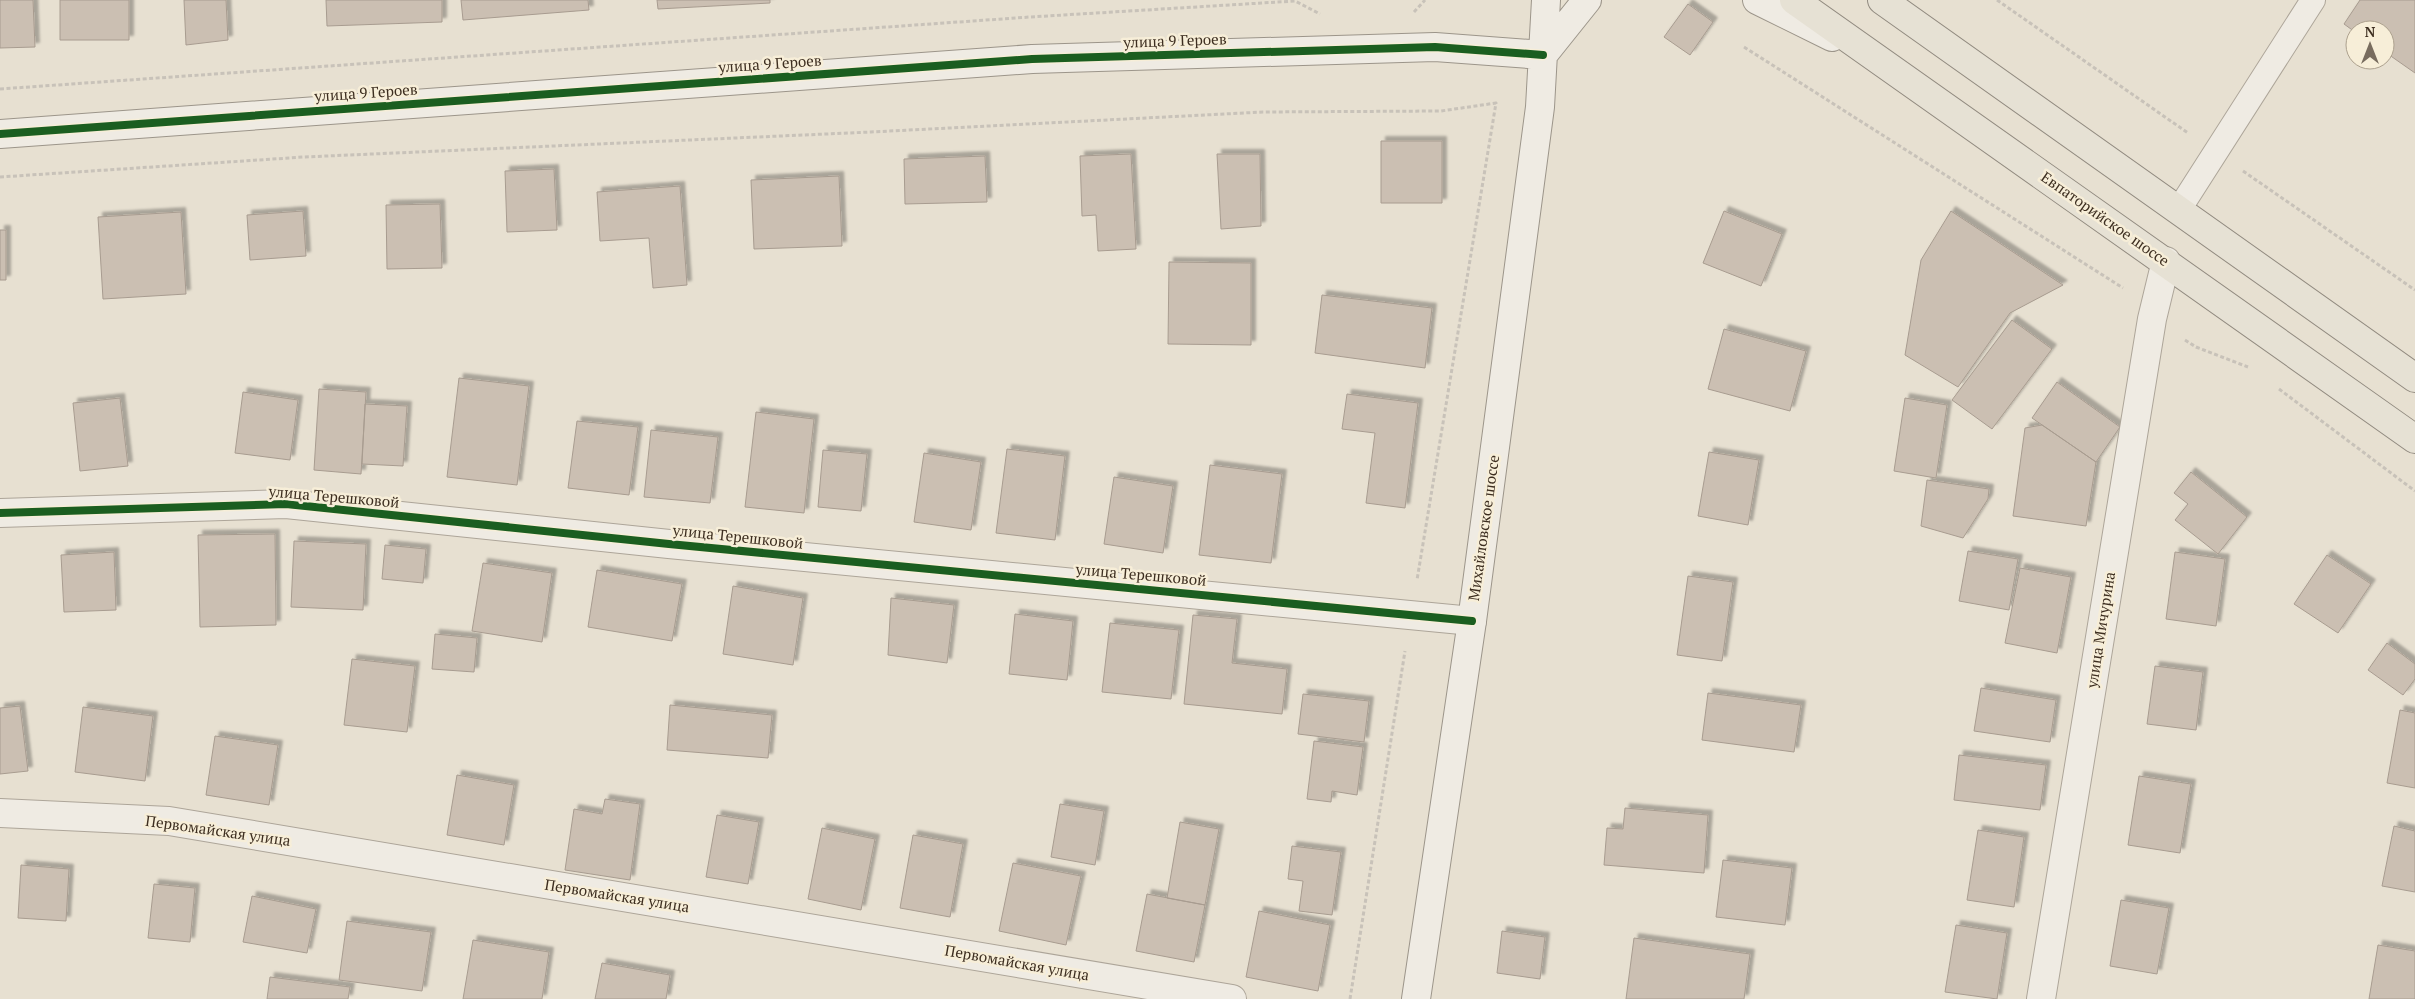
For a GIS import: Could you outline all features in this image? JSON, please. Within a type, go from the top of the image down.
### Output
[{"type":"main road","name":"Евпаторийское шоссе","points":[[1794,0],[2166,261],[2415,439]]},
{"type":"main road","points":[[1882,0],[2415,378]]},
{"type":"street","name":"Михайловское шоссе","points":[[1416,999],[1472,620],[1538,117],[1544,55],[1546,0]]},
{"type":"street","points":[[1544,55],[1587,0]]},
{"type":"street","points":[[1757,0],[1878,59]]},
{"type":"street","name":"улица 9 Героев","points":[[0,134],[1032,59],[1435,47],[1544,55]]},
{"type":"street","name":"улица Мичурина","points":[[2042,999],[2152,319],[2166,261]]},
{"type":"street","name":"улица Терешковой","points":[[0,513],[286,504],[669,544],[1472,620]]},
{"type":"street","name":"Первомайская улица","points":[[0,813],[169,821],[1232,999]]},
{"type":"lane","points":[[2178,211],[2313,0]]},
{"type":"path","points":[[0,89],[1295,0],[1321,15]]},
{"type":"path","points":[[1380,48],[1425,0]]},
{"type":"path","points":[[1744,47],[2119,285],[2152,319],[2196,347],[2249,367]]},
{"type":"path","points":[[0,177],[304,157],[871,132],[1263,112],[1441,111],[1496,103],[1411,615],[1350,999]]},
{"type":"path","points":[[2273,384],[2415,491]]},
{"type":"building","points":[[0,0],[33,0],[35,47],[0,48]]},
{"type":"building","points":[[60,0],[129,0],[129,40],[60,40]]},
{"type":"building","points":[[184,0],[226,0],[228,40],[186,45]]},
{"type":"building","points":[[326,0],[442,0],[442,22],[327,26]]},
{"type":"building","points":[[461,0],[588,0],[589,10],[463,20]]},
{"type":"building","points":[[657,0],[770,0],[770,3],[658,9]]},
{"type":"building","points":[[2360,0],[2415,0],[2415,73],[2395,59],[2395,20],[2347,20]]},
{"type":"building","points":[[1688,4],[1713,22],[1690,55],[1664,37]]},
{"type":"building","points":[[1381,141],[1442,141],[1442,203],[1381,203]]},
{"type":"building","points":[[1131,154],[1136,249],[1098,251],[1096,215],[1082,216],[1080,156]]},
{"type":"building","points":[[1217,154],[1260,154],[1261,226],[1221,229]]},
{"type":"building","points":[[985,156],[987,202],[905,204],[904,159]]},
{"type":"building","points":[[554,169],[557,230],[507,232],[505,171]]},
{"type":"building","points":[[839,176],[842,246],[754,249],[751,180]]},
{"type":"building","points":[[680,186],[687,285],[653,288],[649,238],[600,241],[597,192]]},
{"type":"building","points":[[440,204],[442,268],[387,269],[386,205]]},
{"type":"building","points":[[303,211],[306,256],[250,260],[247,215]]},
{"type":"building","points":[[1724,211],[1782,234],[1761,286],[1703,263]]},
{"type":"building","points":[[1951,211],[2063,285],[2010,313],[1958,387],[1905,355],[1921,260]]},
{"type":"building","points":[[181,212],[186,294],[103,299],[98,217]]},
{"type":"building","points":[[0,230],[6,230],[6,280],[0,280]]},
{"type":"building","points":[[1169,262],[1251,263],[1251,345],[1168,344]]},
{"type":"building","points":[[1322,295],[1432,308],[1425,368],[1315,353]]},
{"type":"building","points":[[2012,320],[2052,349],[1992,429],[1952,400]]},
{"type":"building","points":[[1724,329],[1806,351],[1790,411],[1708,389]]},
{"type":"building","points":[[459,378],[529,386],[517,485],[447,477]]},
{"type":"building","points":[[2057,382],[2120,427],[2096,462],[2032,418]]},
{"type":"building","points":[[319,389],[366,392],[361,474],[314,470]]},
{"type":"building","points":[[243,392],[298,400],[290,460],[235,453]]},
{"type":"building","points":[[1347,394],[1418,403],[1405,508],[1366,503],[1375,433],[1342,429]]},
{"type":"building","points":[[120,398],[128,466],[80,471],[73,403]]},
{"type":"building","points":[[1905,398],[1947,405],[1936,478],[1894,471]]},
{"type":"building","points":[[365,404],[407,406],[403,466],[362,464]]},
{"type":"building","points":[[756,412],[814,419],[804,513],[745,507]]},
{"type":"building","points":[[577,421],[638,427],[629,495],[568,488]]},
{"type":"building","points":[[2042,425],[2096,462],[2086,526],[2013,516],[2025,428]]},
{"type":"building","points":[[651,430],[718,437],[710,503],[644,497]]},
{"type":"building","points":[[1007,449],[1065,456],[1055,540],[996,533]]},
{"type":"building","points":[[823,450],[867,454],[861,511],[818,507]]},
{"type":"building","points":[[1709,452],[1759,460],[1748,525],[1698,516]]},
{"type":"building","points":[[924,453],[981,462],[971,530],[914,522]]},
{"type":"building","points":[[1210,465],[1282,474],[1271,563],[1199,555]]},
{"type":"building","points":[[2191,472],[2247,517],[2218,554],[2175,520],[2188,504],[2174,493]]},
{"type":"building","points":[[1114,477],[1173,486],[1163,553],[1104,544]]},
{"type":"building","points":[[1927,480],[1989,489],[1988,499],[1963,538],[1921,526]]},
{"type":"building","points":[[275,534],[276,625],[200,627],[198,535]]},
{"type":"building","points":[[294,541],[366,544],[363,610],[291,607]]},
{"type":"building","points":[[385,545],[426,549],[423,583],[382,579]]},
{"type":"building","points":[[1968,551],[2018,559],[2009,610],[1959,601]]},
{"type":"building","points":[[114,552],[116,610],[64,612],[61,555]]},
{"type":"building","points":[[2175,552],[2225,559],[2216,626],[2166,619]]},
{"type":"building","points":[[2327,555],[2371,584],[2338,633],[2294,604]]},
{"type":"building","points":[[483,563],[552,573],[542,642],[472,631]]},
{"type":"building","points":[[2020,568],[2071,577],[2057,653],[2005,643]]},
{"type":"building","points":[[597,570],[682,584],[672,641],[588,627]]},
{"type":"building","points":[[1688,576],[1733,582],[1722,661],[1677,655]]},
{"type":"building","points":[[733,586],[803,598],[793,665],[723,654]]},
{"type":"building","points":[[891,598],[954,605],[947,663],[888,655]]},
{"type":"building","points":[[1015,614],[1073,621],[1067,680],[1009,674]]},
{"type":"building","points":[[1193,615],[1237,619],[1232,663],[1287,669],[1282,714],[1184,704]]},
{"type":"building","points":[[1110,623],[1179,630],[1171,699],[1102,692]]},
{"type":"building","points":[[435,634],[477,638],[474,672],[432,669]]},
{"type":"building","points":[[2387,643],[2415,664],[2415,679],[2403,695],[2368,670]]},
{"type":"building","points":[[352,659],[415,666],[407,732],[344,725]]},
{"type":"building","points":[[2155,666],[2203,672],[2196,730],[2147,724]]},
{"type":"building","points":[[1981,688],[2056,700],[2050,742],[1974,731]]},
{"type":"building","points":[[1708,693],[1801,705],[1794,752],[1702,740]]},
{"type":"building","points":[[1303,694],[1369,701],[1364,742],[1298,734]]},
{"type":"building","points":[[670,705],[772,715],[768,758],[667,750]]},
{"type":"building","points":[[20,706],[28,771],[0,774],[0,708]]},
{"type":"building","points":[[83,707],[153,716],[145,781],[75,772]]},
{"type":"building","points":[[2400,710],[2415,713],[2415,788],[2387,783]]},
{"type":"building","points":[[215,736],[278,745],[269,805],[206,795]]},
{"type":"building","points":[[1314,741],[1363,747],[1357,795],[1332,791],[1331,802],[1307,799]]},
{"type":"building","points":[[1959,755],[2046,765],[2040,810],[1954,800]]},
{"type":"building","points":[[457,775],[514,785],[504,845],[447,835]]},
{"type":"building","points":[[2139,776],[2191,784],[2180,853],[2128,845]]},
{"type":"building","points":[[605,799],[640,804],[630,880],[565,870],[574,809],[602,814]]},
{"type":"building","points":[[1060,804],[1104,811],[1095,865],[1051,857]]},
{"type":"building","points":[[1625,808],[1708,815],[1704,873],[1604,865],[1607,828],[1623,829]]},
{"type":"building","points":[[717,815],[759,822],[748,884],[706,877]]},
{"type":"building","points":[[1180,822],[1219,829],[1205,905],[1167,898]]},
{"type":"building","points":[[2394,826],[2415,831],[2415,892],[2382,886]]},
{"type":"building","points":[[822,828],[875,839],[861,910],[808,899]]},
{"type":"building","points":[[1978,830],[2024,837],[2014,907],[1967,900]]},
{"type":"building","points":[[913,835],[963,844],[950,917],[900,908]]},
{"type":"building","points":[[1292,846],[1341,852],[1332,915],[1299,911],[1303,881],[1288,879]]},
{"type":"building","points":[[1723,860],[1792,868],[1785,925],[1716,917]]},
{"type":"building","points":[[1013,863],[1081,876],[1066,945],[999,931]]},
{"type":"building","points":[[21,865],[69,869],[66,921],[18,918]]},
{"type":"building","points":[[154,884],[195,888],[190,942],[148,938]]},
{"type":"building","points":[[1147,894],[1205,905],[1194,962],[1136,951]]},
{"type":"building","points":[[252,896],[316,909],[307,953],[243,942]]},
{"type":"building","points":[[2121,900],[2169,908],[2157,974],[2110,966]]},
{"type":"building","points":[[1259,911],[1330,925],[1318,991],[1246,977]]},
{"type":"building","points":[[347,921],[431,932],[422,991],[339,980]]},
{"type":"building","points":[[1956,925],[2007,933],[1997,999],[1945,992]]},
{"type":"building","points":[[1502,931],[1545,937],[1540,979],[1497,973]]},
{"type":"building","points":[[1634,938],[1750,954],[1744,999],[1626,999]]},
{"type":"building","points":[[473,940],[549,952],[542,999],[463,999]]},
{"type":"building","points":[[2378,945],[2415,951],[2415,999],[2369,999]]},
{"type":"building","points":[[602,963],[670,975],[666,999],[595,999]]},
{"type":"building","points":[[270,977],[350,987],[348,999],[267,999]]},
{"type":"cycle path","points":[[0,134],[1032,59],[1435,47],[1543,55]]},
{"type":"cycle path","points":[[0,513],[286,504],[669,544],[1472,621]]}]
